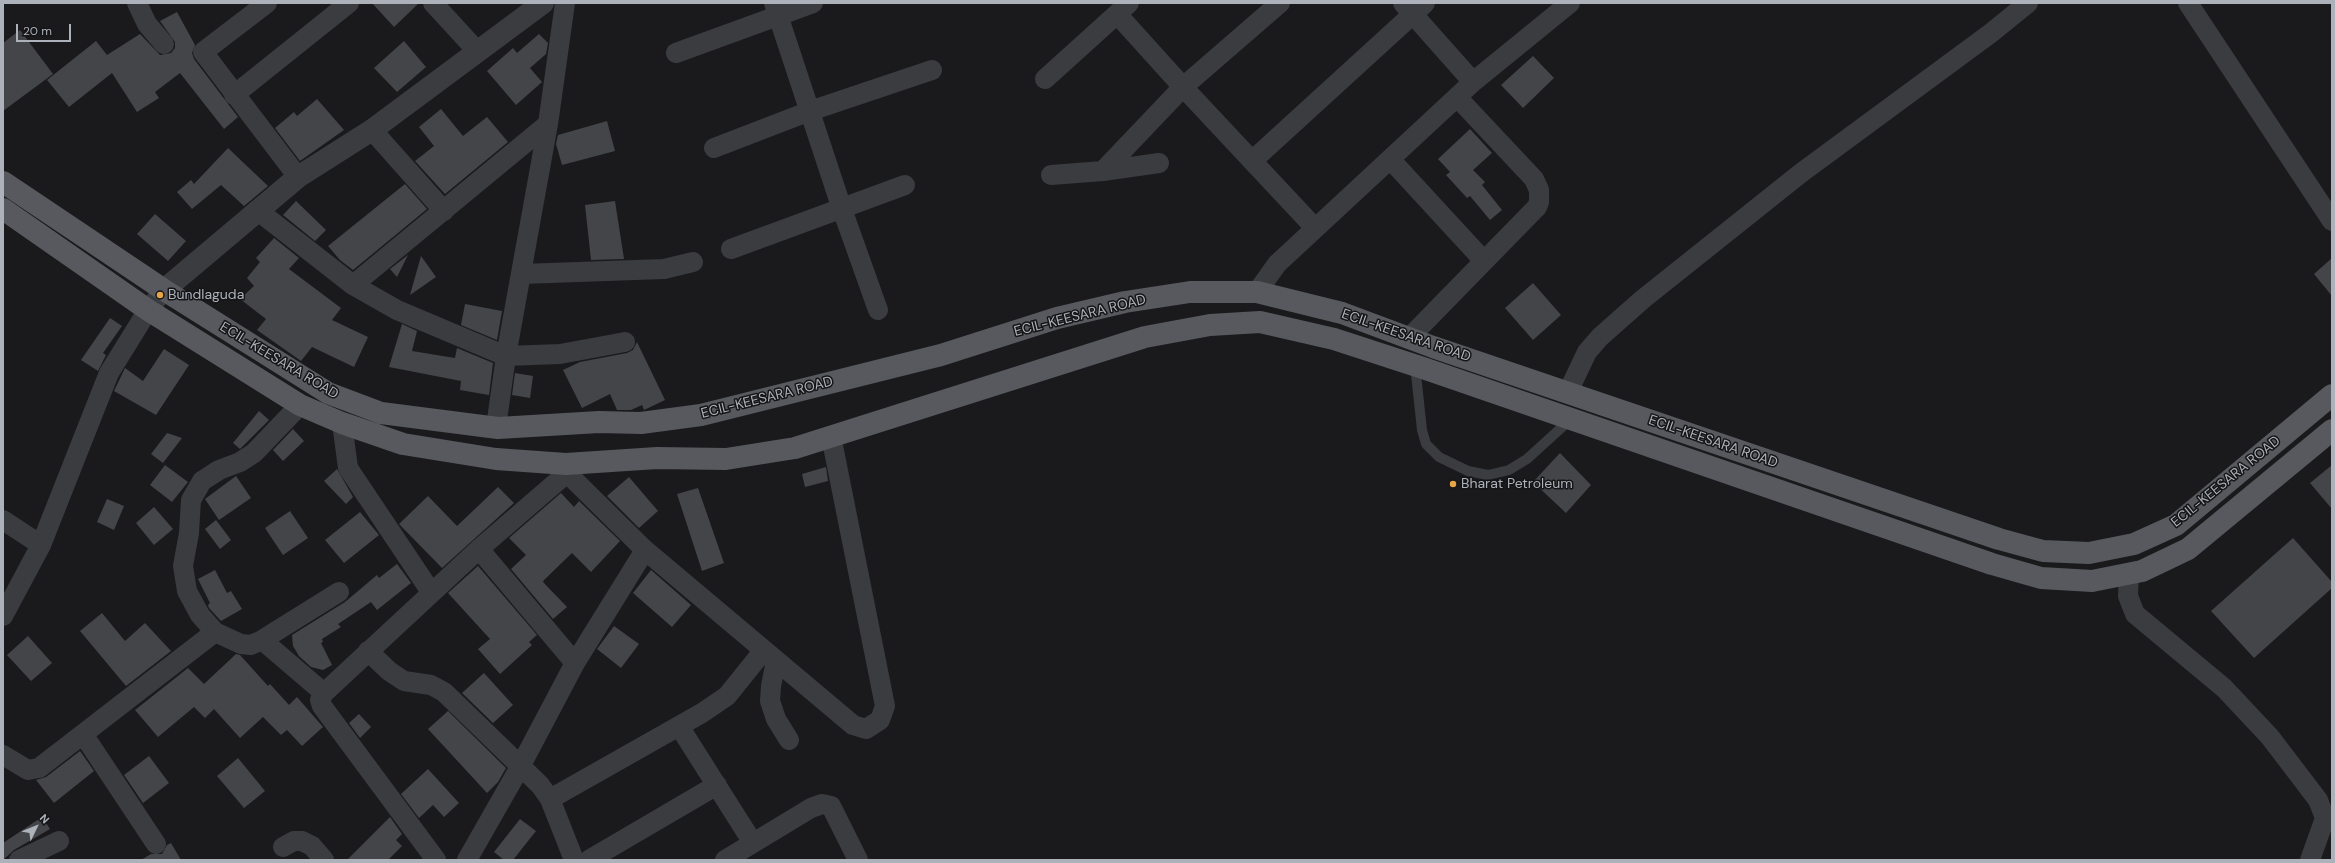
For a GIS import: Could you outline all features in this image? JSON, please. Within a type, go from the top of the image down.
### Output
[{"type":"main road","name":"ECIL-KEESARA ROAD","points":[[3,182],[164,290],[328,393],[381,413],[496,427],[599,422],[641,423],[701,416],[941,355],[1057,318],[1125,302],[1190,292],[1257,292],[1342,313],[1409,338],[1999,539],[2043,551],[2089,553],[2134,544],[2176,525],[2332,395]]},
{"type":"main road","name":"ECIL-KEESARA ROAD","points":[[3,209],[148,310],[300,405],[342,423],[403,444],[496,459],[567,468],[657,458],[726,459],[795,448],[1145,337],[1210,325],[1260,322],[1334,340],[1415,366],[1992,564],[2041,578],[2092,581],[2142,571],[2188,549],[2332,430]]},
{"type":"main road","points":[[1409,338],[1415,366]]},
{"type":"street","points":[[137,3],[147,24],[164,44]]},
{"type":"street","points":[[267,3],[203,52],[234,95],[298,177]]},
{"type":"street","points":[[234,95],[349,3]]},
{"type":"street","points":[[433,3],[478,52]]},
{"type":"street","points":[[3,616],[41,545],[109,373],[148,310],[164,290],[257,210],[298,177],[372,130],[543,3]]},
{"type":"street","points":[[496,427],[506,356],[548,124],[565,3]]},
{"type":"street","points":[[676,53],[776,9],[813,3]]},
{"type":"street","points":[[1103,171],[1184,87],[1280,3]]},
{"type":"street","points":[[1257,292],[1277,264],[1473,82],[1570,3]]},
{"type":"street","points":[[1568,392],[1587,352],[1600,337],[1642,299],[1801,173],[1991,33],[2028,3]]},
{"type":"street","points":[[2192,4],[2332,221]]},
{"type":"street","points":[[1252,161],[1413,7],[1473,82]]},
{"type":"street","points":[[776,9],[842,208],[878,310]]},
{"type":"street","points":[[1045,79],[1123,9],[1184,87],[1315,228]]},
{"type":"street","points":[[714,148],[810,111],[932,70]]},
{"type":"street","points":[[1409,338],[1537,207],[1539,190],[1534,179],[1457,97]]},
{"type":"street","points":[[353,286],[444,212],[548,124]]},
{"type":"street","points":[[372,130],[444,212]]},
{"type":"street","points":[[1390,159],[1484,261]]},
{"type":"street","points":[[1051,175],[1103,171],[1160,163]]},
{"type":"street","points":[[731,249],[905,185]]},
{"type":"street","points":[[257,210],[353,286],[397,310],[506,356],[560,354],[625,342]]},
{"type":"street","points":[[521,274],[664,269],[693,262]]},
{"type":"street","points":[[300,405],[254,454],[240,462],[219,470],[202,481],[191,500],[189,533],[183,566],[187,591],[200,615],[215,632],[241,644],[251,644],[262,640],[339,592]]},
{"type":"street","points":[[342,423],[348,468],[432,592]]},
{"type":"street","points":[[436,860],[322,706],[320,700],[324,693],[368,651],[567,468],[645,550],[853,725],[866,729],[880,720],[885,706],[831,436]]},
{"type":"street","points":[[3,520],[41,545]]},
{"type":"street","points":[[479,549],[575,663]]},
{"type":"street","points":[[467,860],[520,767],[575,663],[645,550]]},
{"type":"street","points":[[2129,573],[2128,596],[2135,614],[2224,688],[2270,737],[2318,800],[2325,818],[2310,860]]},
{"type":"street","points":[[3,755],[28,770],[39,768],[215,632]]},
{"type":"street","points":[[262,640],[324,693]]},
{"type":"street","points":[[368,651],[389,671],[404,681],[431,685],[444,692],[540,785],[550,799],[574,860]]},
{"type":"street","points":[[550,799],[679,726],[727,696],[770,656]]},
{"type":"street","points":[[770,656],[770,701],[776,719],[789,740]]},
{"type":"street","points":[[679,726],[753,843]]},
{"type":"street","points":[[83,734],[156,844]]},
{"type":"street","points":[[590,860],[717,785]]},
{"type":"street","points":[[725,860],[811,808],[822,804],[831,806],[858,860]]},
{"type":"street","points":[[19,860],[59,841]]},
{"type":"street","points":[[283,847],[294,841],[302,841],[312,846],[324,860]]},
{"type":"lane","points":[[1415,366],[1422,430],[1426,444],[1439,456],[1468,471],[1488,475],[1509,470],[1526,459],[1571,419]]},
{"type":"building","points":[[372,3],[419,3],[394,27]]},
{"type":"building","points":[[177,12],[195,45],[192,53],[194,59],[238,117],[224,129],[180,73],[155,92],[159,98],[137,112],[112,73],[69,107],[47,80],[96,41],[107,55],[140,34],[160,55],[171,53],[175,48],[175,42],[160,21]]},
{"type":"building","points":[[20,30],[53,74],[3,111],[3,43]]},
{"type":"building","points":[[539,34],[548,43],[546,54],[530,68],[542,82],[516,105],[487,71],[513,48],[517,53]]},
{"type":"building","points":[[404,41],[426,67],[397,92],[374,68]]},
{"type":"building","points":[[1533,56],[1554,78],[1523,108],[1501,85]]},
{"type":"building","points":[[317,99],[344,130],[300,161],[275,128],[294,112],[297,116]]},
{"type":"building","points":[[441,109],[463,136],[487,117],[508,142],[445,194],[415,161],[434,146],[419,127]]},
{"type":"building","points":[[607,121],[615,151],[562,165],[556,144],[558,135]]},
{"type":"building","points":[[1470,129],[1492,153],[1473,170],[1485,182],[1482,185],[1502,210],[1490,220],[1470,196],[1467,198],[1446,175],[1450,172],[1438,159]]},
{"type":"building","points":[[228,148],[268,186],[244,206],[221,185],[192,209],[177,192],[191,180],[194,184]]},
{"type":"building","points":[[405,184],[427,209],[353,270],[340,260],[328,246]]},
{"type":"building","points":[[296,201],[326,230],[315,241],[283,215]]},
{"type":"building","points":[[615,201],[624,259],[591,260],[585,205]]},
{"type":"building","points":[[155,214],[186,241],[168,261],[137,234]]},
{"type":"building","points":[[274,238],[299,258],[289,269],[341,308],[332,320],[368,337],[354,367],[312,347],[301,361],[257,330],[266,319],[240,299],[254,286],[247,278],[260,262],[256,258]]},
{"type":"building","points":[[408,255],[397,277],[390,269]]},
{"type":"building","points":[[421,256],[436,277],[410,295]]},
{"type":"building","points":[[2332,258],[2332,296],[2314,274]]},
{"type":"building","points":[[1533,283],[1561,315],[1533,340],[1505,308]]},
{"type":"building","points":[[465,304],[502,311],[497,340],[461,325]]},
{"type":"building","points":[[110,318],[122,326],[103,353],[106,355],[98,371],[81,360]]},
{"type":"building","points":[[402,324],[417,331],[412,351],[455,358],[457,348],[493,363],[489,395],[460,390],[461,381],[389,367]]},
{"type":"building","points":[[637,342],[665,400],[644,410],[642,405],[631,410],[617,410],[610,394],[582,408],[563,370],[580,362],[627,353],[633,350]]},
{"type":"building","points":[[164,349],[189,365],[156,415],[114,391],[125,368],[143,381]]},
{"type":"building","points":[[515,373],[533,376],[530,398],[512,395]]},
{"type":"building","points":[[259,411],[269,420],[240,449],[233,443]]},
{"type":"building","points":[[293,429],[304,441],[283,461],[273,450]]},
{"type":"building","points":[[167,433],[182,438],[163,463],[151,454]]},
{"type":"building","points":[[1560,453],[1591,485],[1566,513],[1533,482]]},
{"type":"building","points":[[165,465],[188,482],[172,502],[150,485]]},
{"type":"building","points":[[2332,465],[2332,509],[2310,483]]},
{"type":"building","points":[[826,467],[828,481],[805,487],[802,474]]},
{"type":"building","points":[[337,469],[353,497],[346,504],[324,481]]},
{"type":"building","points":[[236,476],[251,498],[219,520],[205,499]]},
{"type":"building","points":[[629,477],[658,511],[639,528],[607,496]]},
{"type":"building","points":[[498,487],[514,503],[442,568],[399,524],[428,496],[457,526]]},
{"type":"building","points":[[698,488],[724,563],[702,571],[677,494]]},
{"type":"building","points":[[561,493],[574,507],[579,501],[620,541],[591,572],[572,553],[544,580],[543,582],[567,607],[553,619],[511,569],[526,555],[509,538]]},
{"type":"building","points":[[107,499],[124,506],[114,530],[97,522]]},
{"type":"building","points":[[154,507],[173,529],[154,545],[136,523]]},
{"type":"building","points":[[290,511],[308,538],[283,555],[265,528]]},
{"type":"building","points":[[360,512],[379,535],[344,563],[325,540]]},
{"type":"building","points":[[216,520],[231,540],[220,549],[205,529]]},
{"type":"building","points":[[2293,538],[2332,582],[2332,588],[2254,658],[2211,611]]},
{"type":"building","points":[[397,564],[411,583],[377,610],[371,602],[338,624],[341,627],[322,639],[323,642],[321,643],[332,665],[323,670],[311,667],[299,656],[293,646],[292,635],[345,602],[377,575],[379,578]]},
{"type":"building","points":[[478,566],[537,635],[529,642],[532,645],[500,674],[478,649],[490,639],[448,593]]},
{"type":"building","points":[[215,570],[227,593],[231,591],[242,609],[221,621],[209,608],[208,605],[210,603],[198,579]]},
{"type":"building","points":[[651,570],[691,605],[672,627],[633,593]]},
{"type":"building","points":[[102,613],[125,641],[145,623],[171,651],[126,686],[80,631]]},
{"type":"building","points":[[614,626],[639,644],[621,668],[597,649]]},
{"type":"building","points":[[28,636],[52,663],[31,681],[7,655]]},
{"type":"building","points":[[236,654],[240,655],[268,686],[270,684],[289,705],[297,697],[323,727],[302,746],[287,730],[281,735],[263,717],[240,738],[214,709],[205,718],[194,707],[158,737],[135,710],[188,668],[204,684]]},
{"type":"building","points":[[484,673],[513,705],[493,723],[462,693]]},
{"type":"building","points":[[448,711],[506,768],[498,782],[487,793],[428,729]]},
{"type":"building","points":[[359,714],[371,727],[360,738],[349,723]]},
{"type":"building","points":[[80,751],[94,771],[54,803],[36,780],[46,777]]},
{"type":"building","points":[[149,756],[169,783],[143,803],[124,775]]},
{"type":"building","points":[[238,758],[265,791],[244,808],[217,776]]},
{"type":"building","points":[[428,769],[459,803],[444,817],[433,805],[419,818],[401,794]]},
{"type":"building","points":[[42,817],[50,829],[14,850],[3,860],[3,843]]},
{"type":"building","points":[[390,817],[402,834],[396,840],[402,846],[388,860],[347,860]]},
{"type":"building","points":[[520,819],[536,831],[513,860],[504,860],[494,852]]},
{"type":"building","points":[[171,843],[181,860],[141,860],[151,854],[162,854],[167,845]]},
{"type":"place","name":"Bundlaguda","points":[[160,295]]},
{"type":"place","name":"Bharat Petroleum","points":[[1453,484]]}]
